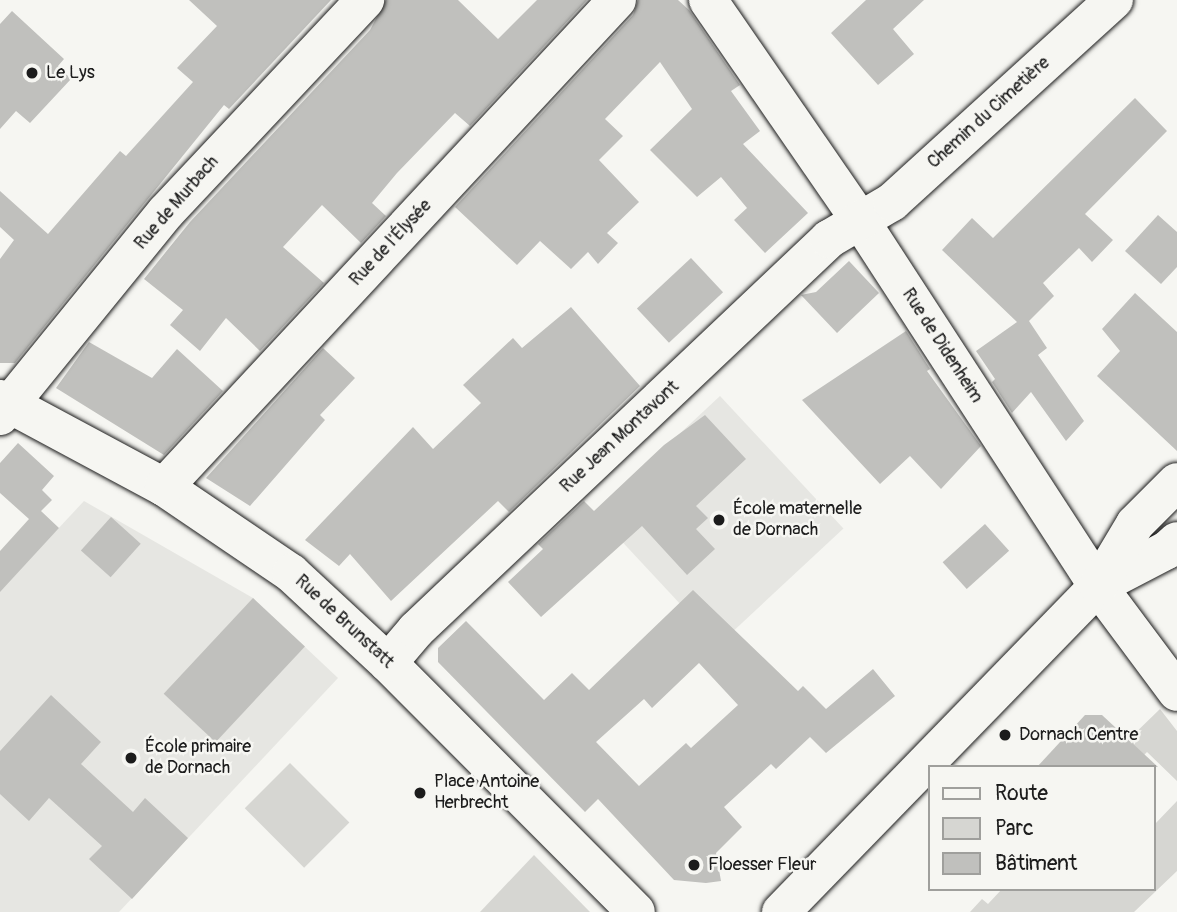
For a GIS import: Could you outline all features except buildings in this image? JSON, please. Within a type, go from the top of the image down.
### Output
[{"type":"street","name":"Rue de Murbach","points":[[3,406],[166,212],[365,0]]},
{"type":"street","name":"Rue de l'Élysée","points":[[164,487],[617,0]]},
{"type":"street","name":"Rue de Didenheim","points":[[708,0],[860,220],[1098,586],[1177,692]]},
{"type":"street","name":"Chemin du Cimetière","points":[[860,220],[892,202],[1114,0]]},
{"type":"street","name":"Rue Jean Montavont","points":[[388,663],[416,630],[829,239],[860,220]]},
{"type":"street","name":"Rue de Brunstatt","points":[[3,406],[164,487],[291,573],[388,663],[636,912]]},
{"type":"street","points":[[781,912],[1098,586],[1135,524],[1177,482]]},
{"type":"street","points":[[1098,586],[1167,550],[1177,541]]},
{"type":"shaded area","name":"École maternelle de Dornach","points":[[720,396],[843,528],[718,645],[595,513]]},
{"type":"shaded area","name":"École primaire de Dornach","points":[[84,501],[253,598],[338,678],[119,912],[0,912],[0,591]]},
{"type":"green space","points":[[1160,709],[1177,731],[1177,781],[1147,752],[1142,757],[1128,740]]},
{"type":"green space","points":[[290,763],[349,822],[304,868],[245,808]]},
{"type":"green space","points":[[1177,801],[1177,871],[1134,912],[970,912],[982,899],[988,904],[1000,891],[1156,891],[1156,823]]},
{"type":"green space","points":[[534,855],[590,912],[480,912]]},
{"type":"place","name":"Le Lys","points":[[32,73]]},
{"type":"place","name":"École maternelle de Dornach","points":[[719,520]]},
{"type":"place","name":"Dornach Centre","points":[[1005,735]]},
{"type":"place","name":"École primaire de Dornach","points":[[131,758]]},
{"type":"place","name":"Place Antoine Herbrecht","points":[[420,793]]},
{"type":"place","name":"Floesser Fleur","points":[[694,865]]}]
